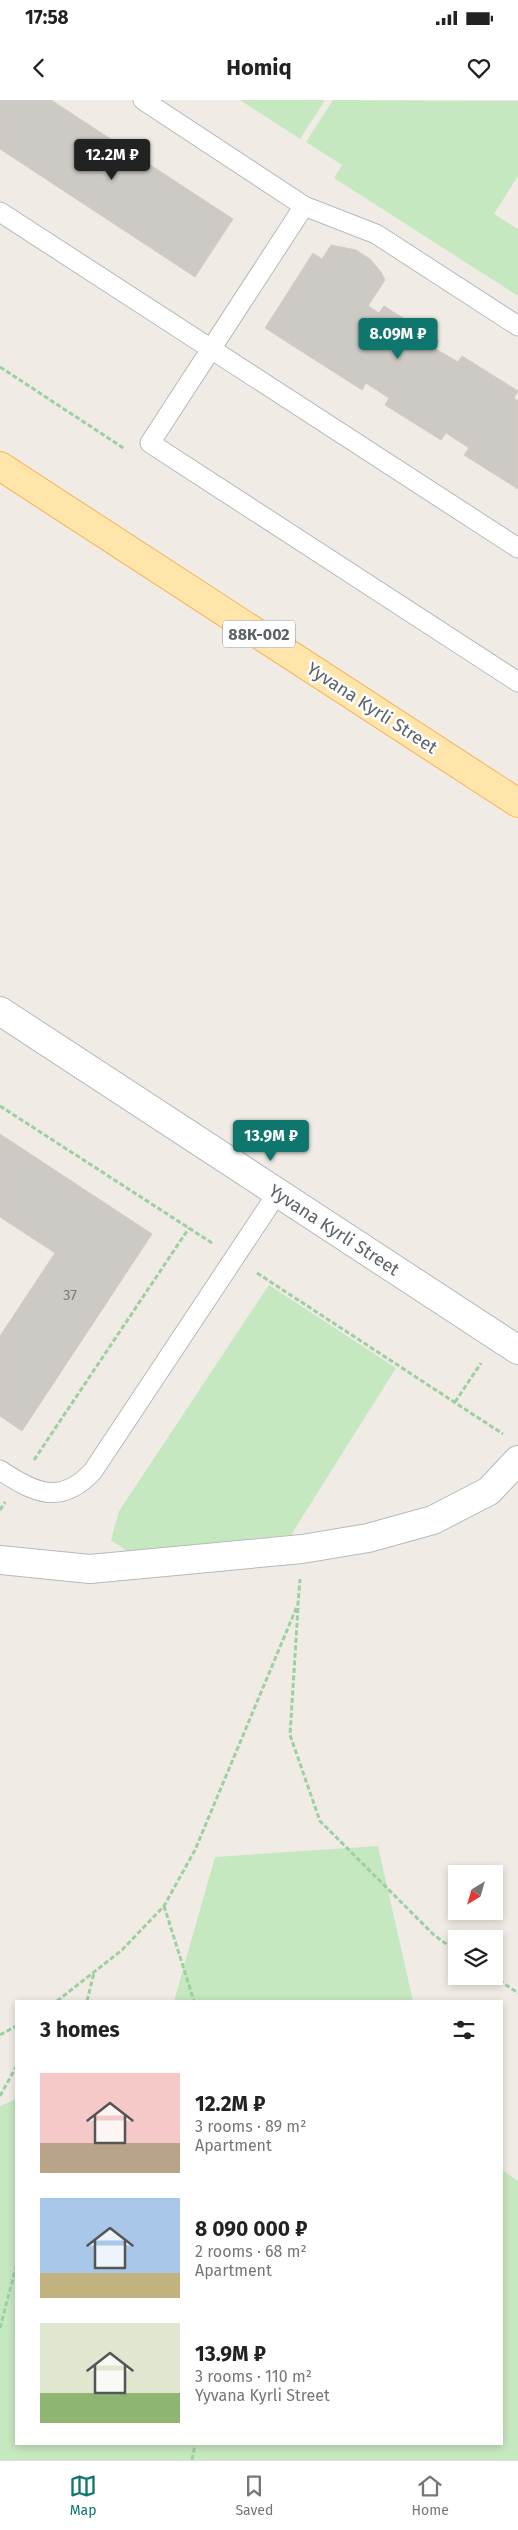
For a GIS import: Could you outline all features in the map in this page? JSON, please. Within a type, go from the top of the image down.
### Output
[{"type":"main road","name":"Yyvana Kyrli Street","points":[[0,466],[518,803]]},
{"type":"street","name":"Yyvana Kyrli Street","points":[[0,1011],[518,1350]]},
{"type":"street","points":[[0,1560],[90,1569],[302,1549],[368,1538],[433,1520],[489,1491],[514,1449]]},
{"type":"lane","points":[[143,100],[304,206],[376,234],[518,326]]},
{"type":"lane","points":[[304,206],[150,443],[518,682]]},
{"type":"lane","points":[[0,212],[518,548]]},
{"type":"lane","points":[[0,1470],[19,1482],[47,1493],[60,1493],[73,1488],[85,1480],[93,1471],[278,1192]]},
{"type":"path","points":[[0,1106],[234,1258],[514,1449]]},
{"type":"path","points":[[19,1482],[189,1228]]},
{"type":"path","points":[[302,1549],[290,1734],[320,1820],[434,1936],[448,1946]]},
{"type":"path","points":[[58,2000],[122,1950],[164,1906],[195,1850],[298,1604]]},
{"type":"path","points":[[164,1906],[194,2000]]},
{"type":"path","points":[[87,2000],[95,1972]]},
{"type":"path","points":[[503,1983],[518,1993]]},
{"type":"path","points":[[0,2035],[15,2027]]},
{"type":"path","points":[[0,2096],[15,2069]]},
{"type":"path","points":[[0,2328],[15,2271]]},
{"type":"path","points":[[192,2460],[195,2445]]},
{"type":"green space","points":[[240,100],[325,100],[300,139]]},
{"type":"green space","points":[[333,100],[518,101],[518,176],[494,214],[518,229],[518,296],[334,178],[342,165],[306,142]]},
{"type":"green space","points":[[269,1285],[396,1368],[291,1535],[127,1551],[111,1540],[119,1511]]},
{"type":"green space","points":[[378,1846],[413,2000],[174,2000],[215,1857]]},
{"type":"green space","points":[[15,2099],[15,2445],[503,2445],[503,2170],[518,2181],[518,2460],[0,2460],[0,2106]]},
{"type":"building","points":[[0,100],[51,100],[233,219],[195,277],[0,149]]},
{"type":"building","points":[[331,245],[356,250],[370,259],[381,272],[385,280],[368,306],[379,313],[384,306],[439,341],[434,348],[458,362],[462,356],[518,391],[514,398],[518,401],[518,489],[464,455],[469,448],[446,433],[441,440],[385,405],[389,398],[366,383],[362,390],[265,328],[313,253],[322,259]]},
{"type":"building","points":[[0,1134],[152,1234],[22,1431],[0,1416],[0,1336],[55,1253],[0,1217]]}]
